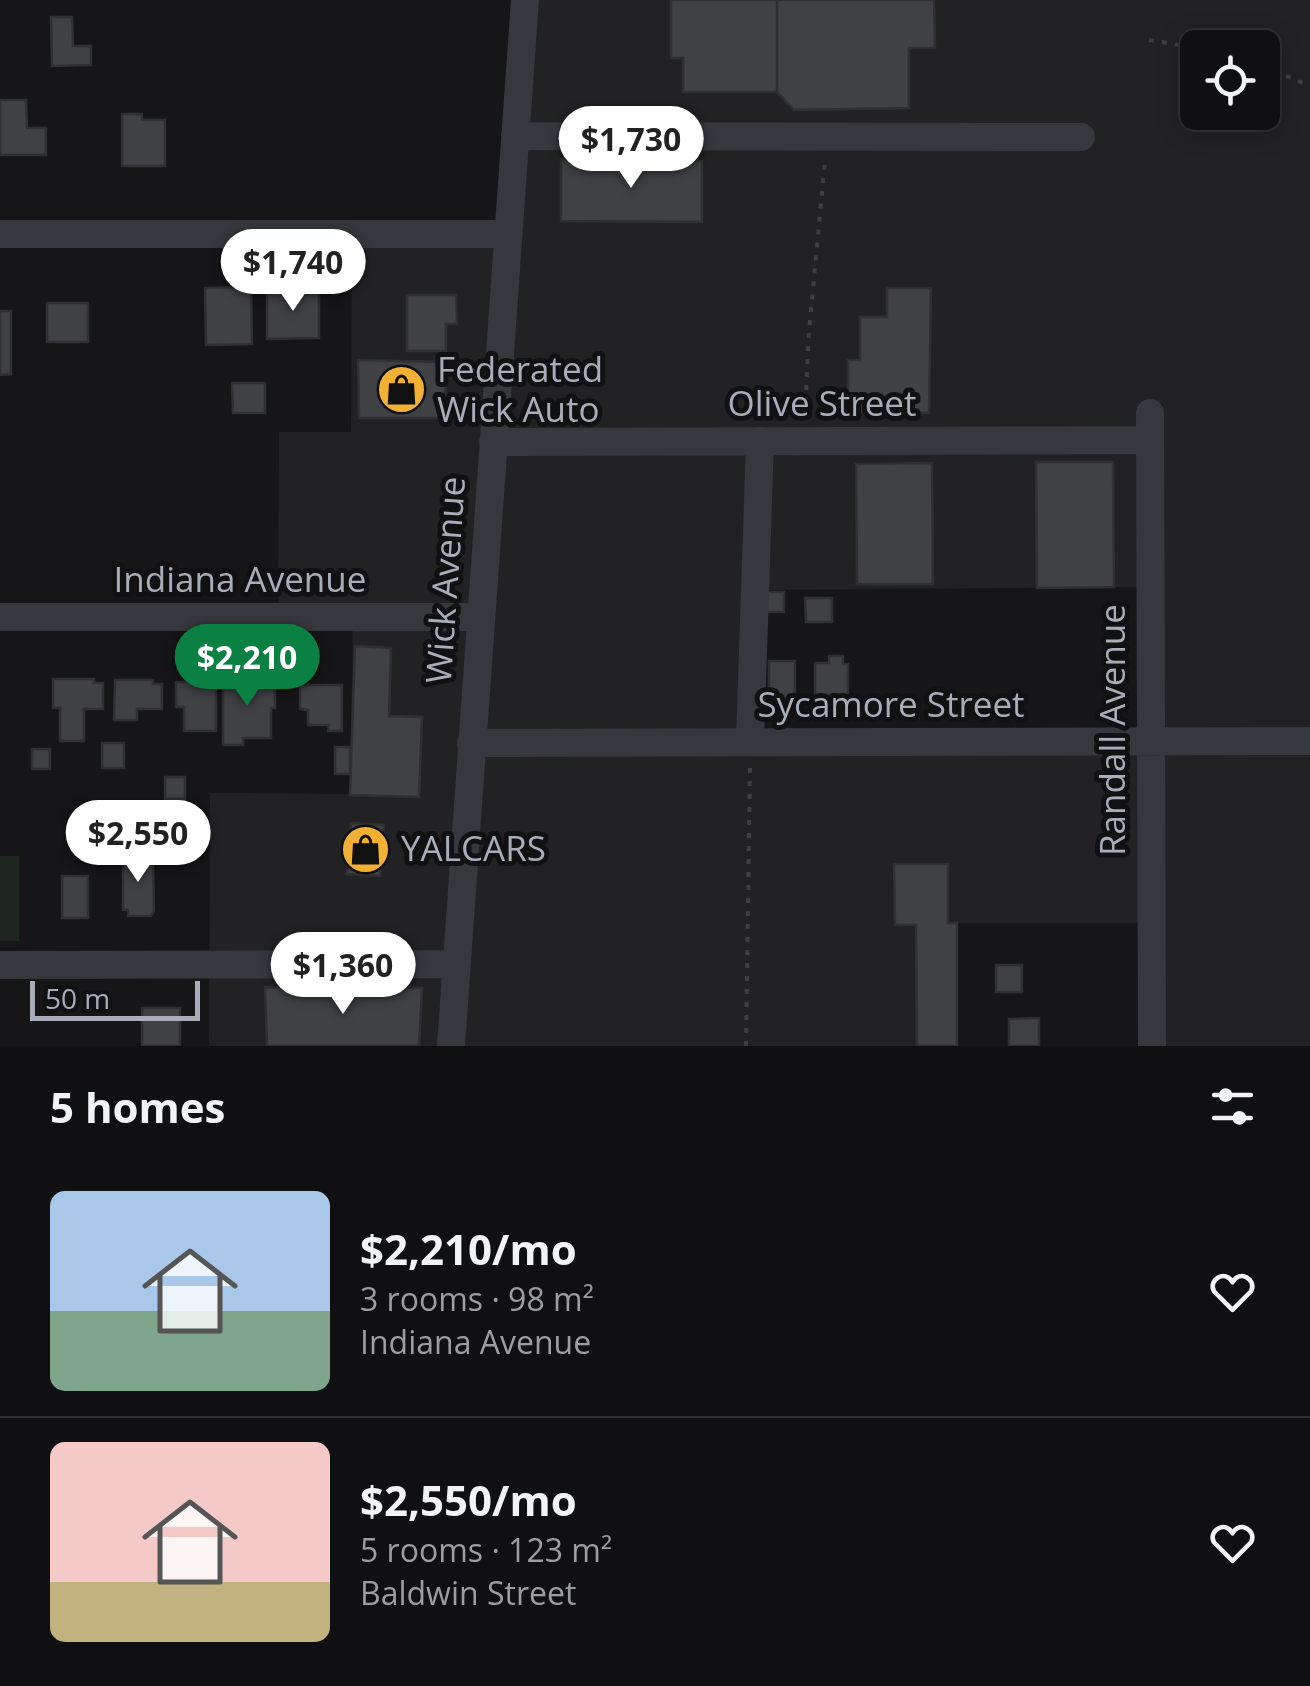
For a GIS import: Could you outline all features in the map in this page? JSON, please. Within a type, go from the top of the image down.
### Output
[{"type":"street","name":"Wick Avenue","points":[[450,1046],[525,0]]},
{"type":"street","points":[[515,136],[1081,137]]},
{"type":"street","points":[[0,234],[508,234]]},
{"type":"street","name":"Olive Street","points":[[493,442],[804,441],[1150,427]]},
{"type":"street","name":"Randall Avenue","points":[[1150,427],[1152,1046]]},
{"type":"street","points":[[750,742],[760,441]]},
{"type":"street","name":"Indiana Avenue","points":[[0,617],[480,618]]},
{"type":"street","name":"Sycamore Street","points":[[472,743],[1310,742]]},
{"type":"street","points":[[0,964],[456,964]]},
{"type":"path","points":[[1149,40],[1180,45]]},
{"type":"path","points":[[1280,74],[1310,86]]},
{"type":"path","points":[[804,441],[809,331],[828,136]]},
{"type":"path","points":[[746,1046],[750,742]]},
{"type":"shaded area","points":[[525,0],[1310,0],[1310,1046],[1152,1046],[1151,923],[958,923],[957,1046],[209,1046],[210,793],[350,794],[353,618],[278,617],[279,432],[351,432],[352,234],[507,234]],"holes":[[[1150,587],[1150,742],[744,742],[746,590]]]},
{"type":"shaded area","points":[[0,856],[19,856],[19,941],[0,941]]},
{"type":"building","points":[[671,0],[777,0],[777,92],[683,92],[683,58],[671,58]]},
{"type":"building","points":[[777,0],[934,0],[935,48],[909,48],[909,108],[794,110],[777,92]]},
{"type":"building","points":[[51,17],[72,17],[73,46],[91,46],[91,65],[52,66]]},
{"type":"building","points":[[0,100],[26,100],[27,128],[46,128],[46,155],[0,155]]},
{"type":"building","points":[[122,114],[142,114],[142,120],[165,120],[165,166],[122,166]]},
{"type":"building","points":[[561,159],[702,161],[702,222],[561,221]]},
{"type":"building","points":[[251,287],[252,344],[206,345],[205,288]]},
{"type":"building","points":[[887,288],[931,288],[929,413],[848,412],[848,360],[860,360],[860,317],[887,317]]},
{"type":"building","points":[[267,290],[319,290],[319,338],[267,339]]},
{"type":"building","points":[[407,295],[456,295],[457,324],[446,324],[446,351],[407,351]]},
{"type":"building","points":[[47,303],[88,303],[88,342],[47,342]]},
{"type":"building","points":[[0,311],[11,311],[11,374],[0,375]]},
{"type":"building","name":"Federated Wick Auto","points":[[358,360],[445,362],[446,418],[359,418]]},
{"type":"building","points":[[232,383],[265,383],[265,413],[233,413]]},
{"type":"building","points":[[1036,462],[1113,462],[1114,587],[1037,588]]},
{"type":"building","points":[[932,463],[933,584],[857,584],[856,464]]},
{"type":"building","points":[[762,592],[784,592],[784,612],[761,612]]},
{"type":"building","points":[[805,598],[832,598],[832,622],[806,622]]},
{"type":"building","points":[[355,646],[391,648],[389,716],[422,717],[419,797],[350,795]]},
{"type":"building","points":[[829,656],[843,656],[843,664],[848,664],[848,699],[815,699],[815,663],[829,663]]},
{"type":"building","points":[[769,661],[795,661],[795,701],[769,701]]},
{"type":"building","points":[[185,678],[216,678],[216,731],[184,731],[184,707],[176,707],[176,682],[185,682]]},
{"type":"building","points":[[223,678],[271,679],[270,685],[275,685],[275,708],[271,708],[271,738],[243,738],[243,745],[223,745]]},
{"type":"building","points":[[53,679],[94,679],[94,683],[103,683],[103,709],[84,709],[84,741],[60,741],[60,708],[53,708]]},
{"type":"building","points":[[115,680],[153,680],[153,684],[162,684],[162,709],[137,709],[137,720],[114,720]]},
{"type":"building","points":[[300,685],[342,685],[342,731],[328,731],[329,725],[308,725],[308,710],[300,709]]},
{"type":"building","points":[[102,743],[124,743],[124,768],[102,768]]},
{"type":"building","points":[[335,747],[350,747],[350,774],[335,774]]},
{"type":"building","points":[[32,749],[50,749],[50,769],[32,769]]},
{"type":"building","points":[[165,777],[185,777],[185,799],[165,799]]},
{"type":"building","name":"YALCARS","points":[[351,823],[384,825],[380,876],[347,874]]},
{"type":"building","points":[[123,855],[153,855],[151,916],[128,916],[128,910],[123,910]]},
{"type":"building","points":[[894,864],[948,864],[948,923],[957,923],[957,1046],[917,1046],[916,925],[895,925]]},
{"type":"building","points":[[62,876],[88,876],[88,918],[62,918]]},
{"type":"building","points":[[996,965],[1022,965],[1022,992],[996,992]]},
{"type":"building","points":[[265,987],[422,988],[419,1046],[267,1046]]},
{"type":"building","points":[[142,1008],[180,1008],[180,1046],[142,1046]]},
{"type":"building","points":[[1039,1018],[1039,1046],[1009,1046],[1009,1019]]},
{"type":"place","name":"Federated Wick Auto","points":[[402,390]]},
{"type":"place","name":"YALCARS","points":[[366,849]]}]
